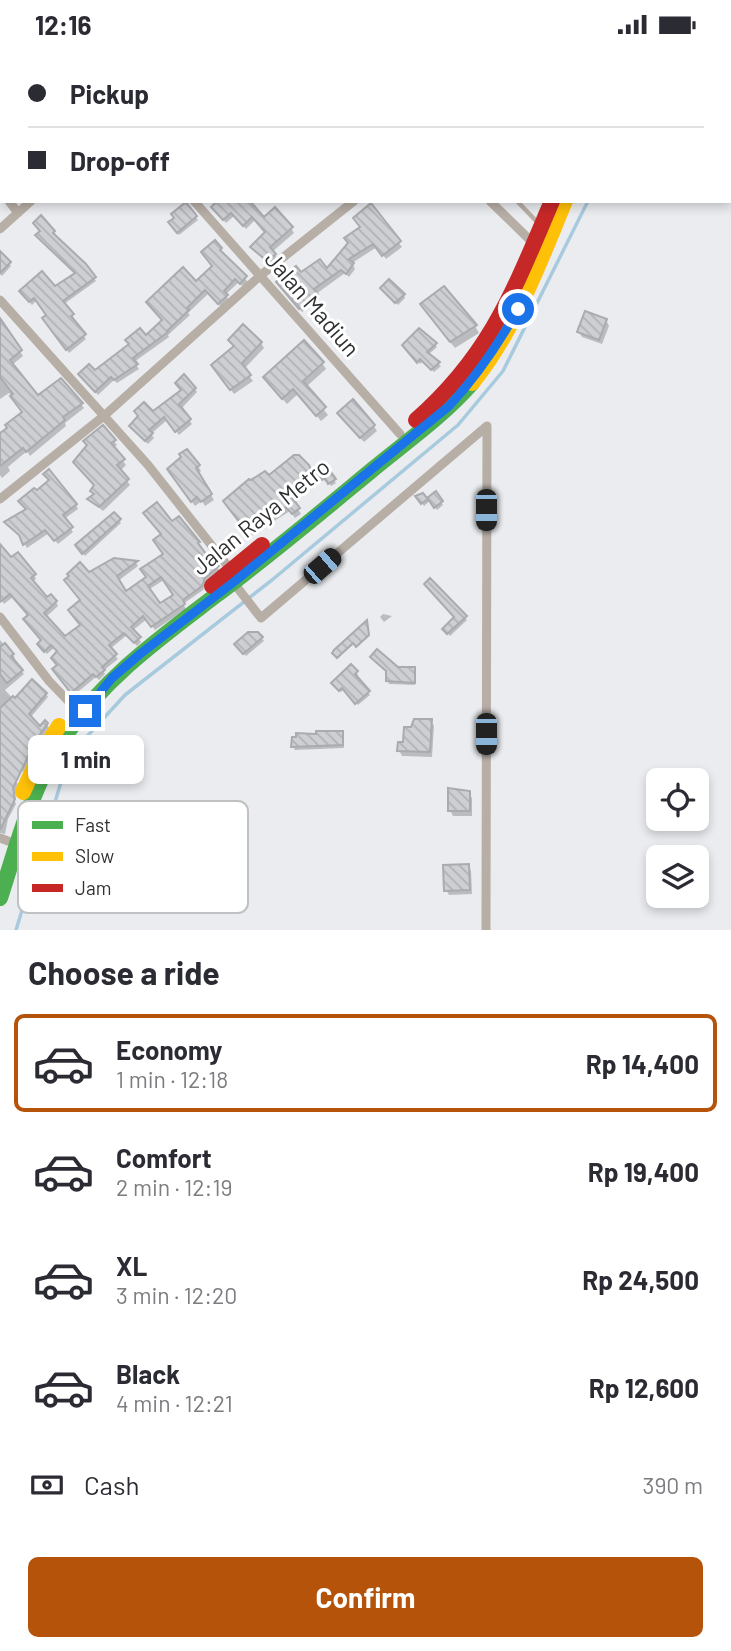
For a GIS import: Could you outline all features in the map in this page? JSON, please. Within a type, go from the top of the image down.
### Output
[{"type":"highway","points":[[547,229],[552,203]]},
{"type":"highway","points":[[32,801],[65,736],[112,678],[232,576],[415,435],[449,406],[473,380],[518,309],[539,247],[564,203]]},
{"type":"highway","name":"Jalan Raya Metro","points":[[19,801],[38,759],[55,731],[107,673],[232,576],[442,397],[463,374],[487,339],[539,247]]},
{"type":"highway","name":"Jalan Raya Metro","points":[[0,865],[4,840],[18,805]]},
{"type":"highway","points":[[0,898],[18,843]]},
{"type":"street","points":[[10,203],[18,213]]},
{"type":"street","points":[[0,229],[29,203]]},
{"type":"street","name":"Jalan Madiun","points":[[196,203],[400,434]]},
{"type":"street","points":[[0,499],[105,415],[261,275],[351,203]]},
{"type":"street","points":[[492,203],[539,247]]},
{"type":"street","points":[[0,300],[148,465],[261,618],[487,426],[486,930]]},
{"type":"street","points":[[0,617],[49,681],[74,707]]},
{"type":"lane","points":[[519,203],[547,229]]},
{"type":"building","points":[[187,203],[197,216],[177,233],[168,222],[174,218],[171,214]]},
{"type":"building","points":[[215,203],[252,203],[264,217],[275,207],[293,227],[270,247],[276,254],[267,261],[250,247],[265,232],[252,217],[243,226],[231,213],[223,220],[211,207]]},
{"type":"building","points":[[371,203],[401,241],[382,256],[373,244],[349,259],[354,263],[346,274],[341,270],[314,289],[318,294],[299,309],[276,282],[296,266],[301,272],[320,259],[327,268],[348,243],[344,238],[360,227],[353,218]]},
{"type":"building","points":[[41,215],[55,231],[53,233],[96,277],[63,301],[86,334],[66,350],[42,318],[46,315],[34,298],[29,302],[19,291],[42,271],[55,286],[75,273],[35,235],[40,231],[33,223]]},
{"type":"building","points":[[215,240],[222,248],[220,250],[247,276],[240,284],[235,279],[224,291],[228,295],[218,304],[205,290],[168,332],[133,358],[138,364],[114,380],[111,377],[95,392],[78,374],[89,364],[95,370],[129,344],[125,340],[140,328],[146,335],[162,320],[146,302],[183,267],[196,281],[212,266],[201,252]]},
{"type":"building","points":[[0,251],[11,262],[0,273]]},
{"type":"building","points":[[389,279],[405,294],[395,303],[380,288]]},
{"type":"building","points":[[444,286],[477,325],[450,342],[420,304]]},
{"type":"building","points":[[585,311],[607,319],[599,340],[577,332]]},
{"type":"building","points":[[0,318],[22,350],[10,360],[38,395],[61,378],[83,403],[63,417],[65,420],[26,452],[23,448],[0,466],[0,433],[7,428],[5,425],[22,412],[0,377]]},
{"type":"building","points":[[243,324],[262,342],[242,363],[251,375],[230,390],[211,365],[234,346],[228,340]]},
{"type":"building","points":[[419,328],[437,343],[427,352],[440,362],[431,370],[420,359],[417,363],[402,345]]},
{"type":"building","points":[[304,340],[324,362],[303,381],[326,407],[316,416],[293,389],[282,399],[263,377]]},
{"type":"building","points":[[184,374],[196,388],[179,404],[191,419],[175,432],[164,417],[149,430],[153,433],[145,441],[129,426],[138,416],[134,411],[144,402],[153,411],[181,390],[175,383]]},
{"type":"building","points":[[353,399],[375,425],[360,438],[337,413]]},
{"type":"building","points":[[103,425],[116,440],[111,443],[125,459],[117,465],[129,479],[99,507],[87,499],[94,494],[90,491],[94,485],[73,462],[87,445],[83,441]]},
{"type":"building","points":[[187,449],[200,465],[196,468],[212,494],[201,502],[197,497],[191,502],[167,469],[181,457],[179,454]]},
{"type":"building","points":[[294,455],[299,455],[309,465],[313,475],[296,488],[299,492],[293,499],[300,508],[292,514],[286,507],[247,532],[223,501],[249,479],[265,471],[269,475]]},
{"type":"building","points":[[326,465],[336,479],[328,484],[325,478],[322,480],[316,472]]},
{"type":"building","points":[[49,469],[77,504],[63,515],[73,527],[54,541],[45,530],[23,545],[19,535],[4,522],[26,509],[18,501],[49,480],[43,474]]},
{"type":"building","points":[[436,491],[443,501],[434,508],[428,499],[421,504],[415,496],[423,493],[427,498]]},
{"type":"building","points":[[157,502],[172,521],[179,516],[212,562],[214,560],[219,566],[205,578],[202,586],[183,600],[185,604],[151,627],[143,616],[131,627],[141,637],[134,643],[124,633],[109,645],[117,654],[102,667],[105,670],[96,677],[93,674],[71,693],[52,669],[57,665],[51,658],[57,651],[51,645],[44,652],[37,644],[41,640],[23,619],[28,615],[10,594],[0,602],[0,544],[11,557],[18,552],[36,574],[31,578],[47,597],[51,594],[57,601],[44,613],[65,636],[80,625],[68,610],[80,600],[64,580],[80,562],[89,572],[114,558],[138,561],[117,576],[126,591],[146,577],[140,569],[163,554],[153,540],[161,534],[143,513]],"holes":[[[161,577],[173,595],[160,603],[148,586]]]},
{"type":"building","points":[[114,512],[121,519],[82,554],[75,545]]},
{"type":"building","points":[[430,578],[467,616],[447,634],[442,629],[454,617],[424,584]]},
{"type":"building","points":[[367,620],[369,635],[356,647],[353,643],[337,658],[332,653],[334,650]]},
{"type":"building","points":[[248,632],[258,632],[263,637],[243,654],[234,644]]},
{"type":"building","points":[[5,643],[14,654],[11,656],[23,670],[7,683],[0,674],[0,647]]},
{"type":"building","points":[[377,649],[398,667],[415,667],[415,683],[386,681],[386,671],[370,657]]},
{"type":"building","points":[[351,664],[358,671],[355,674],[370,691],[355,704],[342,688],[339,691],[331,683]]},
{"type":"building","points":[[32,679],[47,693],[29,714],[40,726],[45,720],[48,723],[31,747],[13,788],[15,799],[0,830],[0,708],[13,696],[15,698]]},
{"type":"building","points":[[414,719],[432,719],[430,752],[397,751],[398,742],[403,742],[404,727],[411,727]]},
{"type":"building","points":[[316,731],[343,731],[343,745],[291,747],[292,737],[296,737],[296,733],[316,734]]},
{"type":"building","points":[[448,788],[470,791],[470,811],[448,811]]},
{"type":"building","points":[[469,864],[470,890],[444,891],[443,865]]},
{"type":"waterway","points":[[55,801],[69,756],[125,695],[272,580],[458,425],[503,371],[587,203]]},
{"type":"waterway","points":[[16,930],[21,913]]},
{"type":"traffic: fast","points":[[32,801],[43,774],[65,736],[80,715],[115,677],[424,428],[472,383]]},
{"type":"traffic: fast","points":[[0,898],[18,843]]},
{"type":"traffic: slow","points":[[472,383],[501,341],[513,318],[564,203]]},
{"type":"traffic: slow","points":[[23,792],[38,759],[59,726]]},
{"type":"traffic: jam","points":[[416,420],[442,395],[482,345],[512,292],[551,203]]},
{"type":"traffic: jam","points":[[212,586],[262,545]]},
{"type":"route","points":[[85,711],[112,678],[140,654],[235,581],[449,406],[473,380],[518,309]]}]
